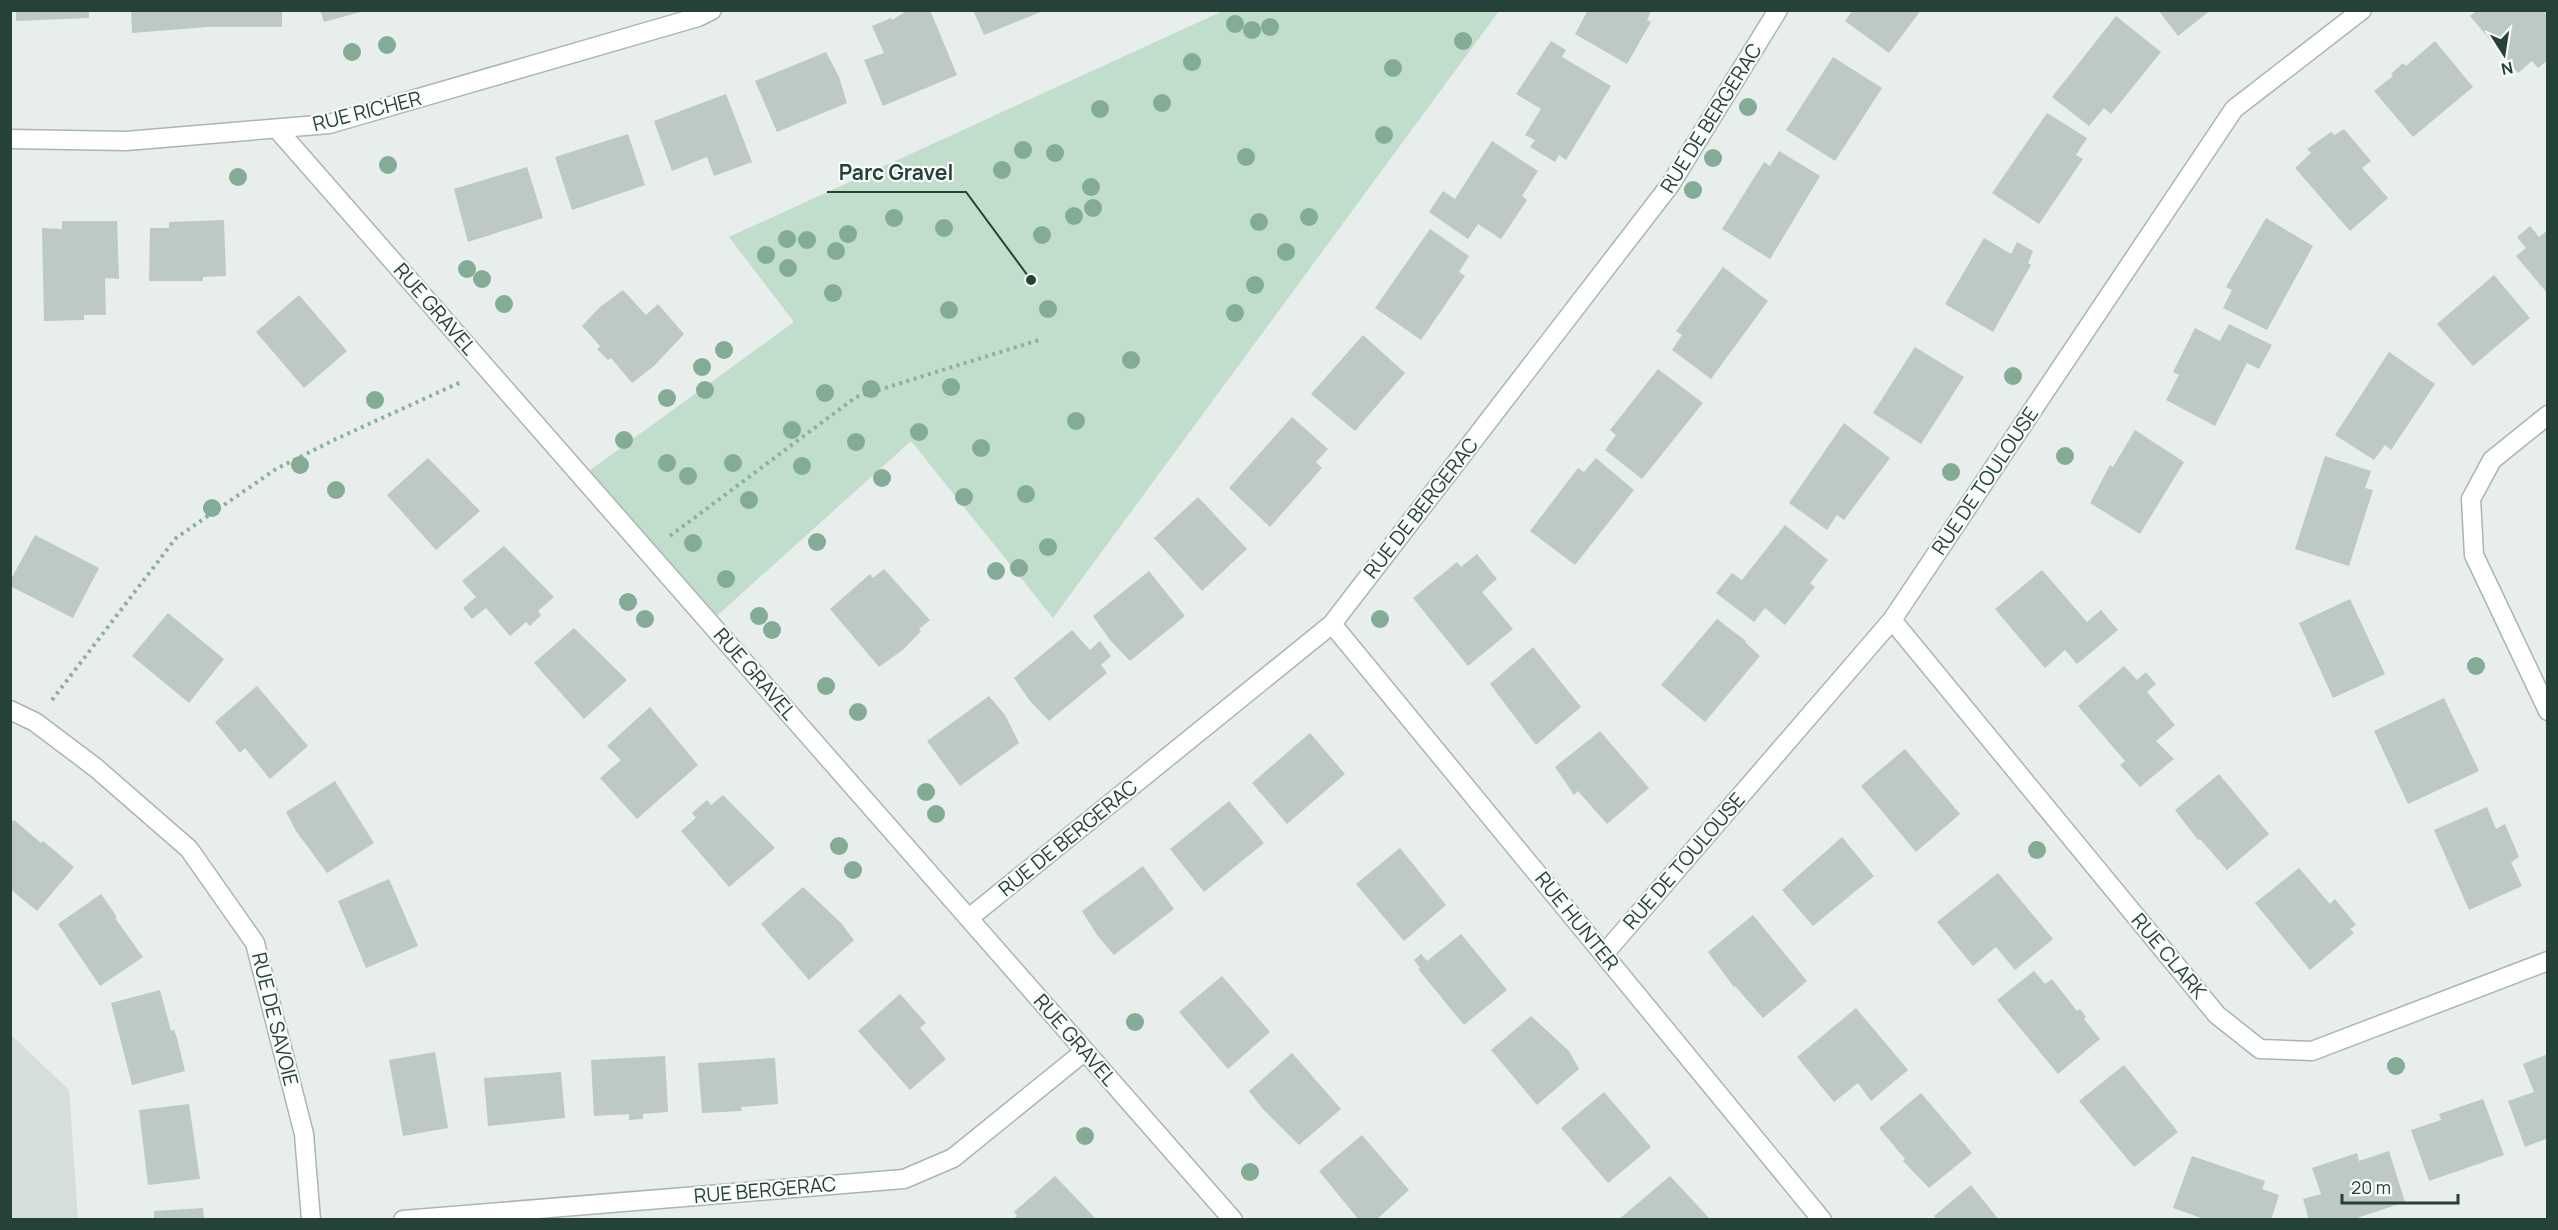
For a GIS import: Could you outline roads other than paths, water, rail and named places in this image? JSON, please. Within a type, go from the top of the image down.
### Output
[{"type":"street","name":"RUE RICHER","points":[[10,139],[126,141],[329,124],[712,10]]},
{"type":"street","name":"RUE DE BERGERAC","points":[[969,918],[1332,624],[1670,185],[1778,10]]},
{"type":"street","name":"RUE DE TOULOUSE","points":[[1604,954],[1892,620],[2234,109],[2362,10]]},
{"type":"street","name":"RUE GRAVEL","points":[[277,129],[1233,1220]]},
{"type":"street","points":[[2547,415],[2492,460],[2471,499],[2474,555],[2547,711]]},
{"type":"street","name":"RUE CLARK","points":[[1892,620],[2217,1015],[2260,1049],[2312,1051],[2547,961]]},
{"type":"street","name":"RUE HUNTER","points":[[1332,624],[1822,1220]]},
{"type":"street","name":"RUE DE SAVOIE","points":[[10,710],[35,722],[96,768],[189,849],[255,943],[304,1134],[311,1220]]},
{"type":"street","name":"RUE BERGERAC","points":[[403,1220],[903,1179],[953,1158],[1085,1051]]},
{"type":"place","name":"Parc Gravel","points":[[1031,280]]}]
